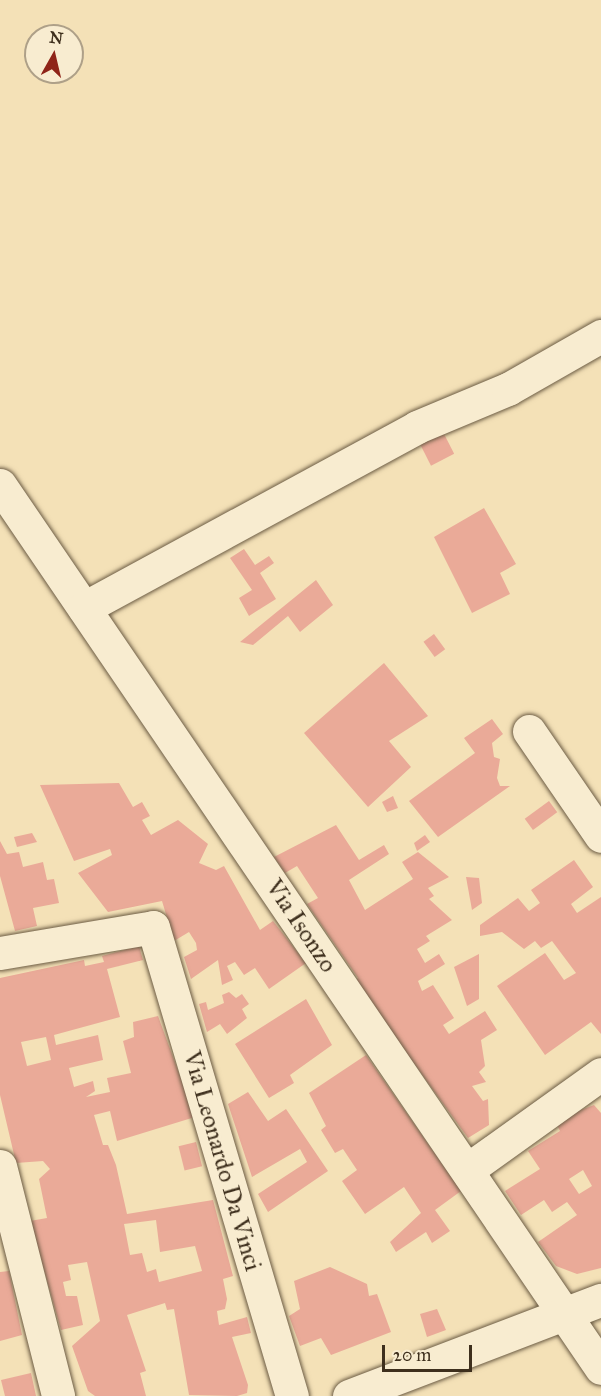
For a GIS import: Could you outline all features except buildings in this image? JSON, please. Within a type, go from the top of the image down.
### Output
[{"type":"street","points":[[84,608],[417,427],[508,389],[601,336]]},
{"type":"street","name":"Via Isonzo","points":[[0,485],[601,1368]]},
{"type":"street","points":[[529,731],[601,836]]},
{"type":"street","name":"Via Leonardo Da Vinci","points":[[0,953],[153,927],[291,1396]]},
{"type":"street","points":[[467,1170],[601,1074]]},
{"type":"street","points":[[0,1166],[11,1253],[58,1396]]},
{"type":"street","points":[[349,1396],[601,1300]]}]
